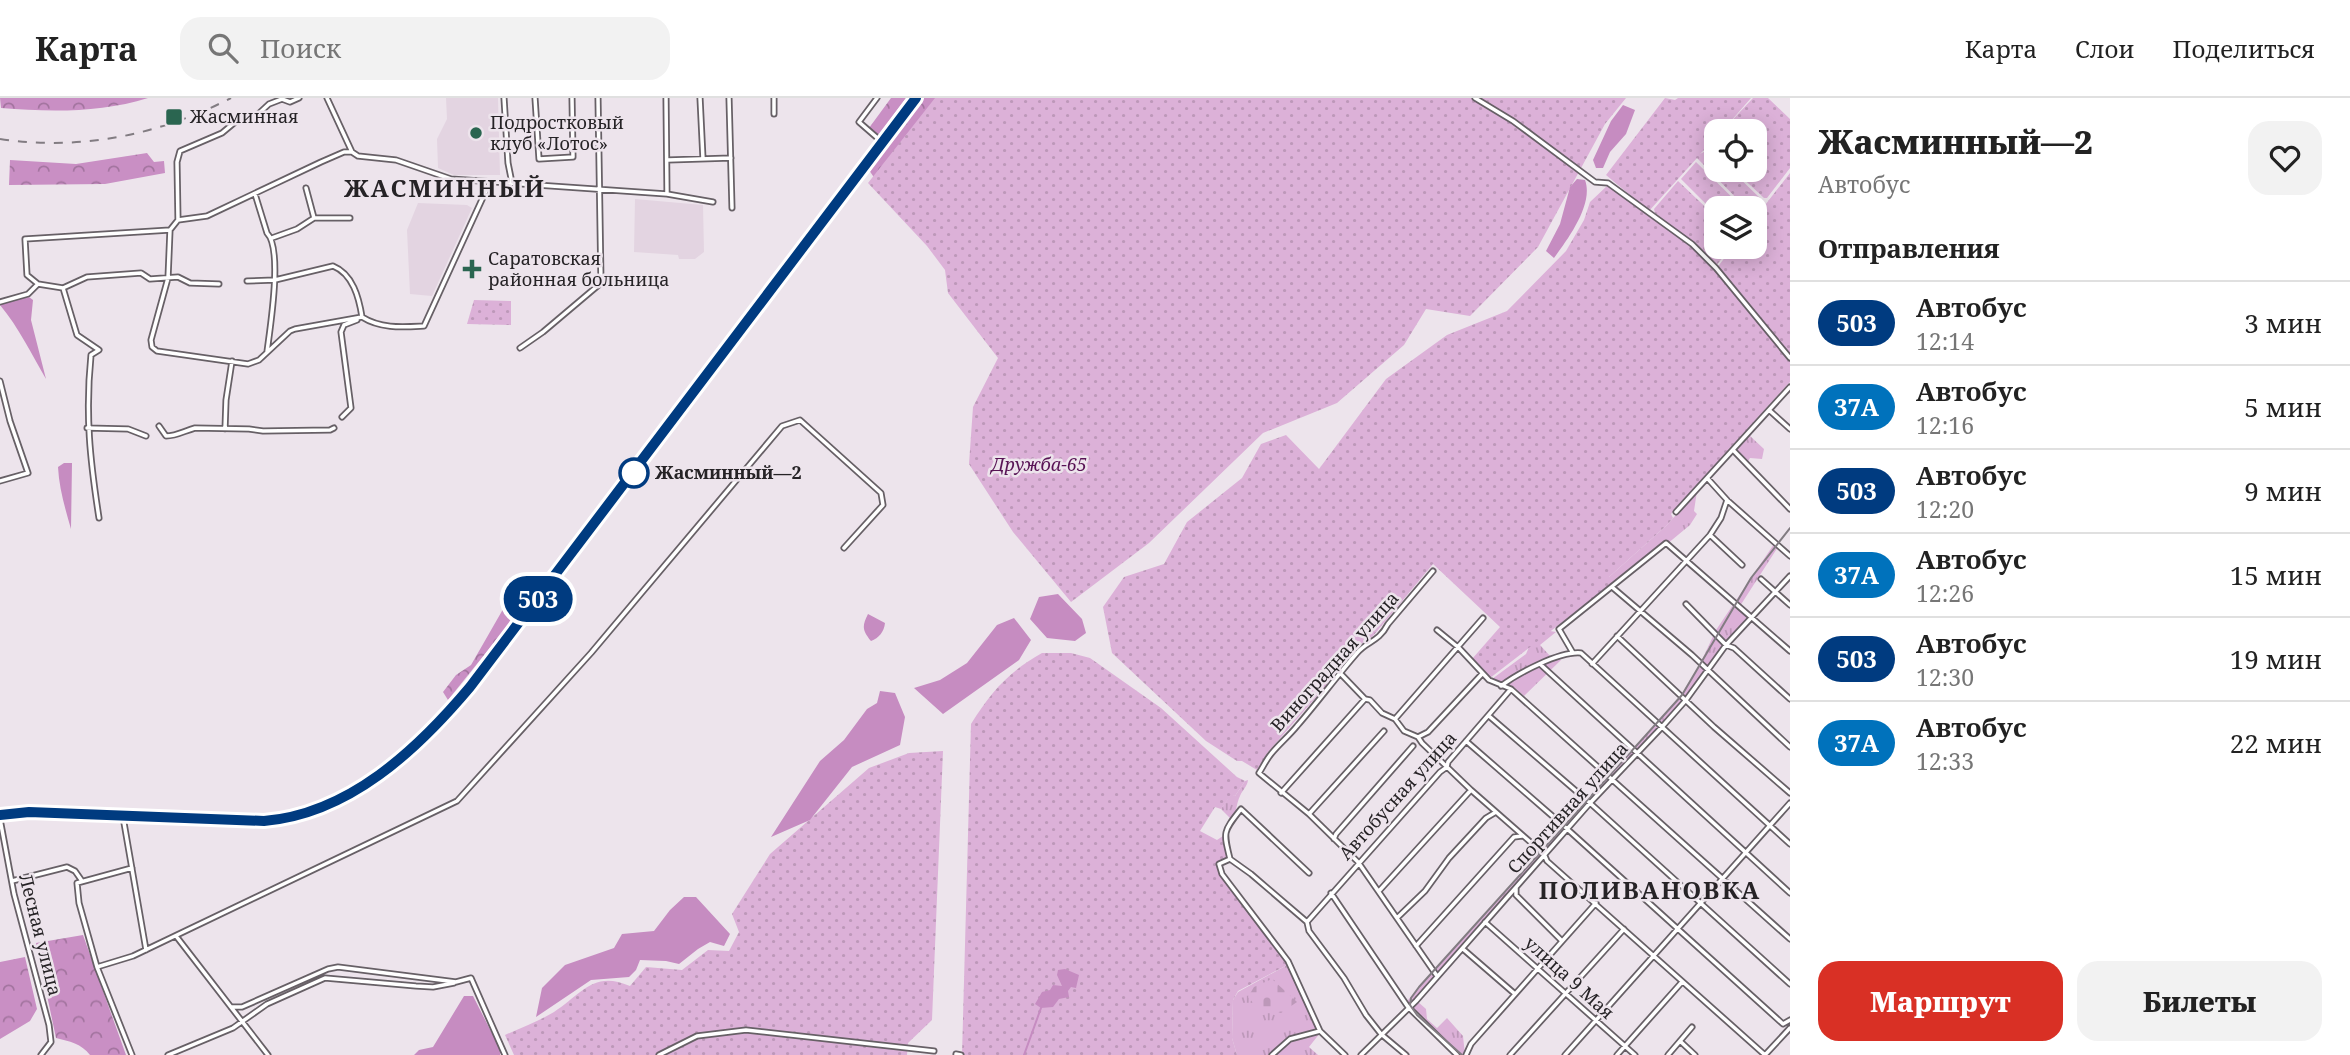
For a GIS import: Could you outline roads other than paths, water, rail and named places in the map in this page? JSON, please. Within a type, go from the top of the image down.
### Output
[{"type":"main road","points":[[0,817],[29,812],[264,821],[288,819],[334,804],[418,743],[447,714],[602,514],[916,98]]},
{"type":"street","points":[[299,98],[290,102],[282,99],[269,104],[255,117],[240,118],[222,133],[180,151],[177,162],[178,220],[170,230],[167,278],[151,340],[152,347],[161,352],[248,364],[259,359],[295,329],[362,317],[396,328],[424,326],[490,182]]},
{"type":"street","points":[[327,98],[352,152],[358,156],[396,160],[451,179],[667,194],[713,202]]},
{"type":"street","points":[[504,98],[508,163],[512,183]]},
{"type":"street","points":[[536,98],[539,159],[573,157],[572,98]]},
{"type":"street","points":[[520,348],[601,284],[598,98]]},
{"type":"street","points":[[666,98],[667,194]]},
{"type":"street","points":[[700,98],[703,160]]},
{"type":"street","points":[[729,98],[732,208]]},
{"type":"street","points":[[774,98],[774,114]]},
{"type":"street","points":[[877,98],[859,122],[883,143]]},
{"type":"street","points":[[1475,98],[1513,121],[1595,182],[1608,183],[1692,244],[1716,268],[1790,358]]},
{"type":"street","points":[[178,220],[206,216],[321,162],[344,152],[352,152]]},
{"type":"street","points":[[667,160],[731,158]]},
{"type":"street","points":[[306,188],[314,218]]},
{"type":"street","points":[[254,194],[267,233],[272,238],[275,280],[267,352]]},
{"type":"street","points":[[272,238],[297,229],[314,218],[350,218]]},
{"type":"street","points":[[170,230],[25,239],[27,275],[38,284],[64,288],[87,277],[141,273],[150,279],[178,276],[190,283],[219,284]]},
{"type":"street","points":[[247,281],[275,280],[333,266],[342,270],[350,280],[359,300],[362,317]]},
{"type":"street","points":[[0,302],[28,294],[38,284]]},
{"type":"street","points":[[64,288],[78,335],[99,350],[91,355],[87,392],[87,428],[99,518]]},
{"type":"street","points":[[342,417],[351,408],[341,332],[344,326],[362,317]]},
{"type":"street","points":[[225,429],[232,361]]},
{"type":"street","points":[[0,381],[28,473],[0,481]]},
{"type":"street","points":[[1676,512],[1790,387]]},
{"type":"street","points":[[1769,410],[1790,429]]},
{"type":"street","points":[[97,967],[146,950],[457,801],[590,653],[782,426],[800,420],[881,493],[883,505],[844,548]]},
{"type":"street","points":[[159,426],[166,436],[176,436],[195,428],[289,431],[334,428]]},
{"type":"street","points":[[87,428],[128,429],[146,436]]},
{"type":"street","points":[[1734,450],[1790,509]]},
{"type":"street","points":[[1708,479],[1727,500],[1790,556]]},
{"type":"street","points":[[1592,664],[1710,534],[1721,518],[1727,500]]},
{"type":"street","points":[[1710,534],[1742,565]]},
{"type":"street","points":[[1573,653],[1559,629],[1666,543],[1790,651]]},
{"type":"street","name":"Виноградная улица","points":[[1281,793],[1259,773],[1271,754],[1296,728],[1329,684],[1341,674],[1362,647],[1383,633],[1433,570]]},
{"type":"street","name":"Спортивная улица","points":[[1361,1055],[1463,949],[1475,931],[1544,854],[1662,727],[1686,700],[1726,645],[1790,576]]},
{"type":"street","points":[[1761,579],[1790,605]]},
{"type":"street","points":[[1612,587],[1708,669],[1790,747]]},
{"type":"street","points":[[1686,604],[1726,645],[1734,648],[1790,699]]},
{"type":"street","points":[[1395,719],[1483,618]]},
{"type":"street","points":[[1437,631],[1459,648],[1489,680],[1511,689],[1790,939]]},
{"type":"street","points":[[1616,636],[1790,793]]},
{"type":"street","points":[[1501,686],[1511,678],[1541,665],[1573,653],[1581,653],[1790,844]]},
{"type":"street","points":[[1541,665],[1790,893]]},
{"type":"street","points":[[1341,674],[1382,713],[1395,719],[1404,731],[1418,737],[1471,790],[1544,854],[1548,861],[1765,1055],[1790,1028]]},
{"type":"street","points":[[1418,737],[1428,732],[1482,674]]},
{"type":"street","name":"Автобусная улица","points":[[1307,922],[1447,767],[1448,762],[1511,689]]},
{"type":"street","points":[[1365,699],[1281,793],[1309,814],[1359,862],[1437,976]]},
{"type":"street","points":[[1489,716],[1590,803],[1790,984]]},
{"type":"street","points":[[1309,814],[1384,731]]},
{"type":"street","points":[[1466,741],[1568,829],[1783,1024],[1790,1020]]},
{"type":"street","points":[[1334,839],[1413,746]]},
{"type":"street","points":[[1379,891],[1471,790]]},
{"type":"street","points":[[1565,1055],[1790,803]]},
{"type":"street","points":[[1309,873],[1241,809],[1225,831],[1230,859],[1307,922],[1309,931],[1336,965],[1366,1014],[1381,1034],[1406,1055]]},
{"type":"street","points":[[1397,917],[1425,891],[1449,858],[1486,818],[1496,812]]},
{"type":"street","points":[[122,815],[146,950]]},
{"type":"street","name":"Лесная улица","points":[[0,817],[12,881],[49,1025],[51,1042],[41,1055]]},
{"type":"street","points":[[1416,946],[1514,837],[1522,836]]},
{"type":"street","points":[[1230,859],[1219,864],[1222,874],[1288,961],[1320,1031],[1345,1055]]},
{"type":"street","points":[[12,881],[67,867],[75,870],[82,881]]},
{"type":"street","points":[[132,868],[77,883],[79,903],[97,967],[132,1055]]},
{"type":"street","points":[[1517,886],[1517,895],[1561,940]]},
{"type":"street","points":[[1331,893],[1408,1007],[1457,1055]]},
{"type":"street","points":[[1466,1055],[1471,1045],[1596,903]]},
{"type":"street","name":"улица 9 Мая","points":[[1485,922],[1635,1055]]},
{"type":"street","points":[[1510,1055],[1624,929]]},
{"type":"street","points":[[176,936],[268,1055]]},
{"type":"street","points":[[1463,949],[1515,994]]},
{"type":"street","points":[[242,1007],[338,967],[456,982]]},
{"type":"street","points":[[168,1055],[243,1023],[260,1008],[330,977],[416,986],[433,986],[471,978],[505,1055]]},
{"type":"street","points":[[1617,1055],[1682,982]]},
{"type":"street","points":[[231,1007],[260,1008]]},
{"type":"street","points":[[1668,1055],[1692,1027]]},
{"type":"street","points":[[659,1055],[697,1036],[746,1030],[934,1051]]},
{"type":"street","points":[[1272,1055],[1290,1039],[1320,1031]]},
{"type":"street","points":[[1680,1041],[1695,1055]]},
{"type":"waterway","points":[[1024,1055],[1041,1008]]},
{"type":"tram line","points":[[1462,1055],[1417,1015],[1410,1005],[1411,998],[1682,695],[1751,578],[1790,528]]},
{"type":"railway","points":[[0,139],[60,143],[119,137],[176,122],[231,98]]},
{"type":"place","name":"Жасминная","points":[[174,117]]},
{"type":"place","name":"Подростковый клуб «Лотос»","points":[[476,133]]},
{"type":"place","name":"Саратовская районная больница","points":[[472,269]]},
{"type":"place","name":"Жасминный—2","points":[[634,473]]},
{"type":"district","name":"ЖАСМИННЫЙ","points":[[445,189]]},
{"type":"district","name":"ПОЛИВАНОВКА","points":[[1650,891]]},
{"type":"park label","name":"Дружба-65","points":[[1039,465]]}]
